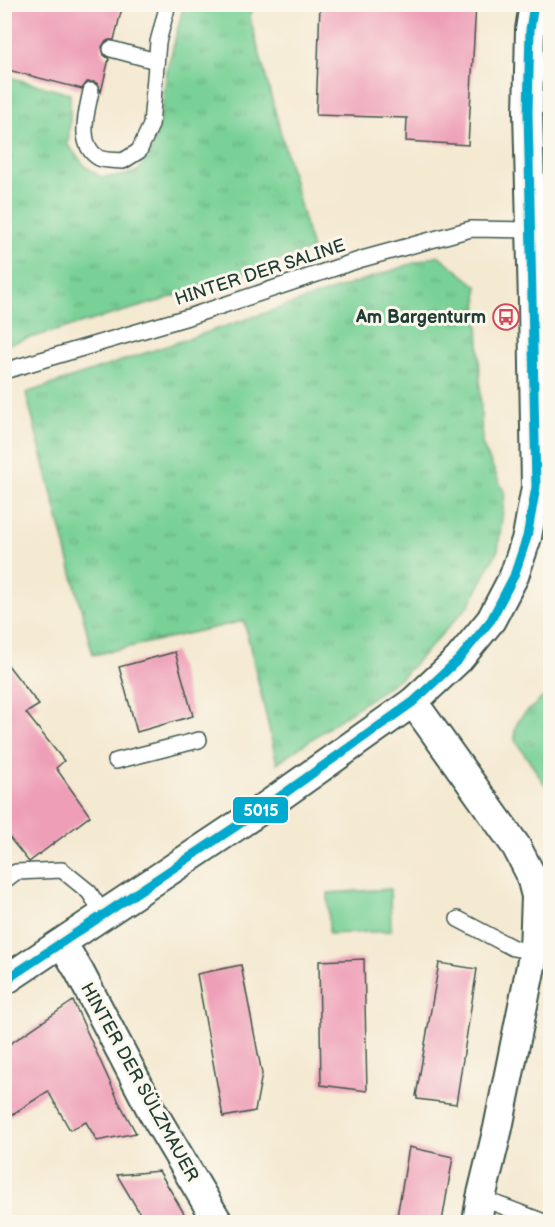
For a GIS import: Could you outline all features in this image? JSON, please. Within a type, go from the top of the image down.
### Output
[{"type":"street","points":[[4,981],[268,805],[413,702],[459,659],[491,620],[514,576],[527,537],[536,487],[541,232],[528,112],[530,30],[534,4]]},
{"type":"street","points":[[413,702],[516,846],[530,873],[536,896],[542,953],[479,1210]]},
{"type":"street","name":"HINTER DER SÜLZMAUER","points":[[62,943],[79,970],[152,1111],[218,1222]]},
{"type":"lane","points":[[91,91],[84,126],[88,146],[100,158],[123,161],[139,151],[151,125],[156,61],[168,4]]},
{"type":"lane","points":[[111,49],[156,61]]},
{"type":"lane","name":"HINTER DER SALINE","points":[[4,371],[188,317],[373,256],[471,230],[541,232]]},
{"type":"lane","points":[[116,761],[199,740]]},
{"type":"lane","points":[[4,881],[16,872],[62,870],[89,892],[104,915]]},
{"type":"lane","points":[[458,919],[513,948],[542,953]]},
{"type":"lane","points":[[479,1210],[544,1222]]},
{"type":"green space","points":[[184,5],[252,5],[250,18],[312,249],[160,301],[5,345],[5,76],[70,94],[68,145],[85,166],[101,177],[122,176],[138,171],[152,150],[161,116],[167,70]]},
{"type":"green space","points":[[438,255],[477,286],[482,444],[505,494],[498,550],[469,605],[403,676],[277,763],[244,621],[93,655],[26,393]]},
{"type":"green space","points":[[550,689],[550,792],[515,740],[515,728],[521,717]]},
{"type":"green space","points":[[390,889],[391,931],[329,934],[328,893]]},
{"type":"building","points":[[4,4],[123,4],[114,40],[105,42],[102,47],[104,55],[109,59],[101,92],[98,84],[94,82],[87,82],[82,89],[4,69]]},
{"type":"building","points":[[320,4],[476,4],[468,145],[406,141],[407,118],[316,115]]},
{"type":"building","points":[[175,652],[193,716],[137,732],[119,667]]},
{"type":"building","points":[[4,660],[39,705],[26,713],[64,761],[56,768],[90,816],[29,862],[4,831]]},
{"type":"building","points":[[364,959],[367,1091],[321,1085],[319,961]]},
{"type":"building","points":[[439,963],[477,969],[456,1104],[417,1099],[416,1096]]},
{"type":"building","points":[[241,965],[262,1074],[255,1111],[223,1117],[197,974]]},
{"type":"building","points":[[73,1001],[119,1102],[136,1133],[97,1141],[86,1122],[70,1130],[48,1091],[4,1120],[4,1048]]},
{"type":"building","points":[[409,1147],[453,1157],[442,1222],[396,1222]]},
{"type":"building","points":[[159,1171],[189,1222],[145,1222],[117,1175]]},
{"type":"transit line","name":"5015","points":[[4,981],[268,805],[413,702],[459,659],[491,620],[514,576],[527,537],[536,487],[528,112],[530,30],[534,4]]},
{"type":"place","name":"Am Bargenturm","points":[[506,317]]}]
